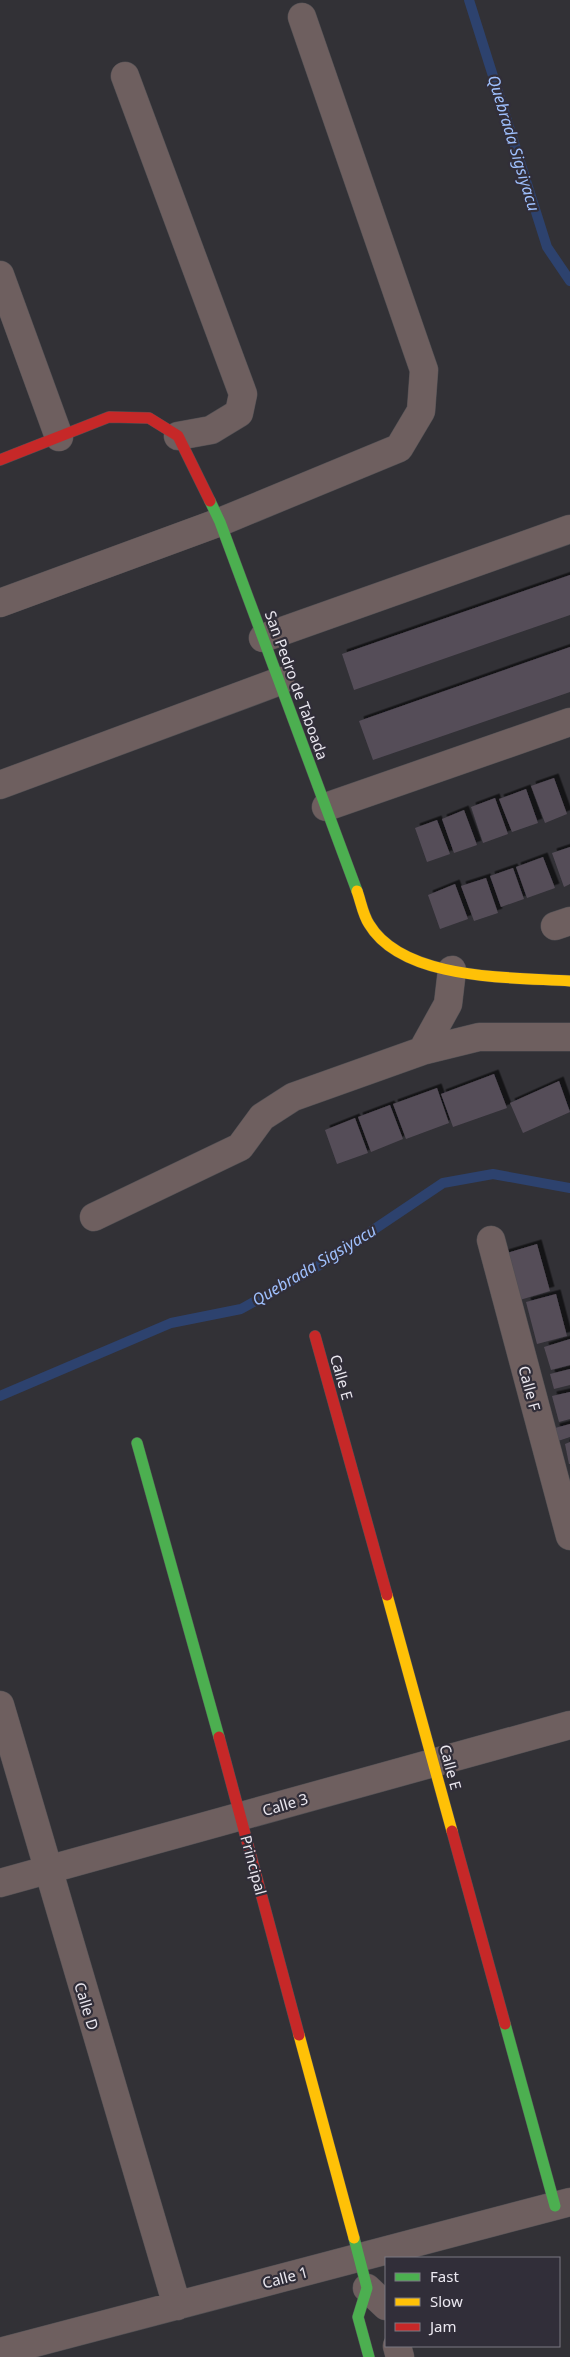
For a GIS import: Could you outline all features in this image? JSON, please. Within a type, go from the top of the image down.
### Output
[{"type":"street","points":[[0,603],[220,522],[399,448],[421,411],[424,370],[302,17]]},
{"type":"street","points":[[0,460],[109,417],[149,418],[178,436],[211,430],[239,413],[243,394],[125,76]]},
{"type":"street","points":[[0,274],[59,436]]},
{"type":"street","name":"San Pedro de Taboada","points":[[178,436],[220,522],[369,924],[391,949],[422,965],[452,970],[570,981]]},
{"type":"street","points":[[263,638],[570,529]]},
{"type":"street","points":[[0,785],[280,681]]},
{"type":"street","points":[[326,807],[570,722]]},
{"type":"street","points":[[422,1050],[448,1004],[452,970]]},
{"type":"street","points":[[94,1216],[240,1147],[262,1117],[293,1097],[422,1050],[479,1037],[570,1037]]},
{"type":"street","name":"Calle F","points":[[490,1240],[570,1536]]},
{"type":"street","name":"Calle E","points":[[315,1336],[434,1762],[563,2204]]},
{"type":"street","name":"Principal","points":[[137,1443],[241,1816],[360,2258],[377,2297],[358,2317],[368,2357]]},
{"type":"street","name":"Calle D","points":[[0,1705],[47,1870],[177,2306]]},
{"type":"street","name":"Calle 3","points":[[0,1883],[570,1725]]},
{"type":"street","name":"Calle 1","points":[[0,2352],[563,2204]]},
{"type":"building","points":[[570,575],[570,615],[354,690],[342,654]]},
{"type":"building","points":[[570,647],[570,692],[373,760],[359,721]]},
{"type":"building","points":[[554,778],[567,814],[545,823],[531,786]]},
{"type":"building","points":[[526,789],[538,823],[512,832],[499,799]]},
{"type":"building","points":[[495,798],[508,834],[483,843],[471,807]]},
{"type":"building","points":[[464,810],[477,845],[454,853],[442,819]]},
{"type":"building","points":[[437,820],[450,854],[427,862],[415,828]]},
{"type":"building","points":[[570,847],[570,884],[564,887],[552,853]]},
{"type":"building","points":[[543,857],[555,888],[527,898],[516,867]]},
{"type":"building","points":[[513,868],[524,899],[501,907],[490,876]]},
{"type":"building","points":[[486,878],[498,913],[474,921],[461,886]]},
{"type":"building","points":[[455,884],[468,919],[440,929],[428,895]]},
{"type":"building","points":[[494,1074],[507,1108],[453,1127],[441,1094]]},
{"type":"building","points":[[559,1081],[570,1112],[523,1133],[510,1103]]},
{"type":"building","points":[[437,1088],[449,1123],[406,1139],[393,1104]]},
{"type":"building","points":[[390,1105],[403,1139],[371,1152],[358,1117]]},
{"type":"building","points":[[355,1118],[368,1153],[337,1164],[325,1130]]},
{"type":"building","points":[[537,1244],[550,1291],[513,1302],[500,1255]]},
{"type":"building","points":[[556,1294],[567,1336],[537,1344],[526,1302]]},
{"type":"building","points":[[570,1339],[570,1365],[551,1370],[544,1347]]},
{"type":"building","points":[[570,1369],[570,1385],[554,1389],[550,1374]]},
{"type":"building","points":[[570,1392],[570,1419],[559,1422],[552,1396]]},
{"type":"building","points":[[570,1424],[570,1437],[558,1441],[555,1428]]},
{"type":"building","points":[[570,1442],[570,1464],[569,1464],[565,1444]]},
{"type":"waterway","name":"Quebrada Sigsiyacu","points":[[469,0],[547,247],[570,281]]},
{"type":"waterway","name":"Quebrada Sigsiyacu","points":[[0,1396],[171,1323],[241,1309],[327,1261],[443,1183],[493,1174],[570,1188]]},
{"type":"traffic: fast","points":[[210,501],[220,522],[357,891]]},
{"type":"traffic: fast","points":[[137,1443],[219,1737]]},
{"type":"traffic: fast","points":[[505,2024],[555,2206]]},
{"type":"traffic: fast","points":[[354,2238],[367,2288],[358,2317],[369,2357]]},
{"type":"traffic: slow","points":[[357,891],[369,924],[385,943],[407,956],[432,966],[460,972],[490,976],[570,981]]},
{"type":"traffic: slow","points":[[387,1595],[452,1831]]},
{"type":"traffic: slow","points":[[299,2035],[354,2238]]},
{"type":"traffic: jam","points":[[0,460],[109,417],[149,418],[178,436],[210,501]]},
{"type":"traffic: jam","points":[[315,1336],[387,1595]]},
{"type":"traffic: jam","points":[[219,1737],[299,2035]]},
{"type":"traffic: jam","points":[[452,1831],[505,2024]]}]
